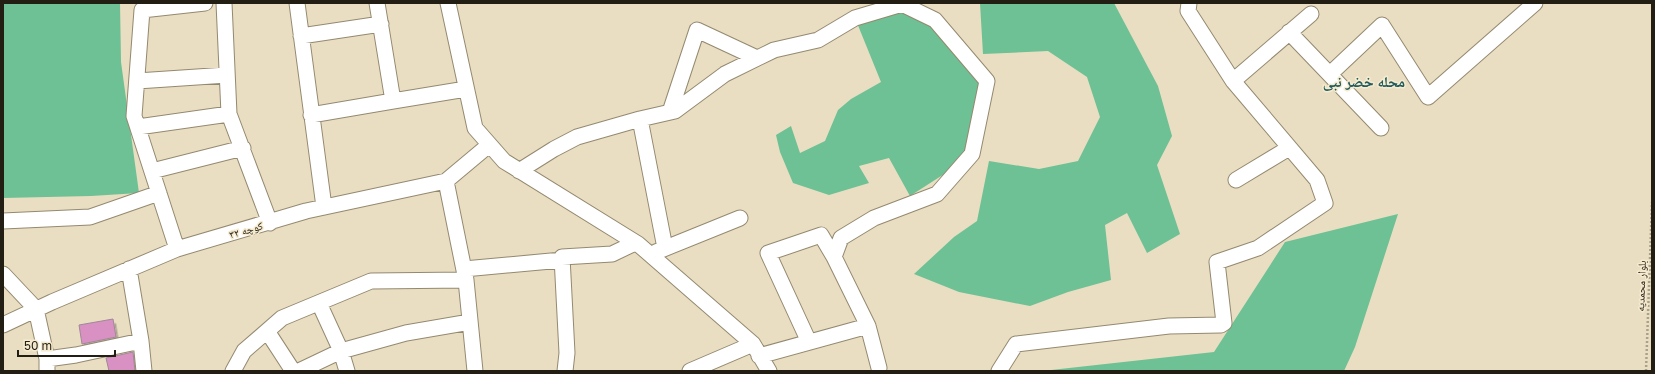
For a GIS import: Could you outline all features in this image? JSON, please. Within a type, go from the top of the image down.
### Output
[{"type":"street","points":[[177,249],[134,116],[142,10],[205,3]]},
{"type":"street","points":[[224,3],[229,114],[270,223]]},
{"type":"street","points":[[297,3],[310,115],[324,207]]},
{"type":"street","points":[[377,3],[393,101]]},
{"type":"street","points":[[448,3],[475,128],[489,145],[504,161],[635,243],[650,255],[756,350],[769,371]]},
{"type":"street","points":[[999,371],[1016,344],[1169,326],[1220,325],[1224,323],[1217,262],[1258,248],[1325,203],[1317,180],[1233,81],[1188,11],[1189,3]]},
{"type":"street","points":[[1330,74],[1382,25],[1428,97],[1535,3]]},
{"type":"street","points":[[519,171],[554,148],[577,137],[640,119],[675,111],[725,74],[774,50],[818,40],[855,18],[902,4],[935,20],[987,81],[972,154],[936,194],[874,218],[841,238],[834,257]]},
{"type":"street","points":[[1233,81],[1311,14]]},
{"type":"street","points":[[301,36],[381,24]]},
{"type":"street","points":[[670,112],[697,30],[757,58]]},
{"type":"street","points":[[1289,32],[1381,128]]},
{"type":"street","points":[[137,80],[227,75]]},
{"type":"street","points":[[310,115],[466,89]]},
{"type":"street","points":[[138,127],[229,114]]},
{"type":"street","points":[[640,119],[665,248]]},
{"type":"street","name":"کوچه ۳۲","points":[[3,325],[36,309],[177,249],[324,207],[446,181],[489,145]]},
{"type":"street","points":[[152,171],[243,148]]},
{"type":"street","points":[[1236,180],[1289,148]]},
{"type":"street","points":[[446,181],[465,275],[475,371]]},
{"type":"street","points":[[3,221],[90,217],[159,193]]},
{"type":"street","points":[[650,255],[740,218]]},
{"type":"street","points":[[809,342],[768,253],[821,235],[834,257],[868,326],[879,368]]},
{"type":"street","points":[[565,371],[567,353],[562,256],[612,254],[635,243]]},
{"type":"street","points":[[233,371],[244,351],[282,318],[371,281],[465,275],[562,260]]},
{"type":"street","points":[[129,269],[141,341],[144,371]]},
{"type":"street","points":[[3,274],[36,309],[47,365],[76,355],[141,341]]},
{"type":"street","points":[[319,303],[341,351],[347,371]]},
{"type":"street","points":[[299,371],[341,351],[406,333],[470,322]]},
{"type":"street","points":[[690,371],[756,350],[809,342],[868,326]]},
{"type":"street","points":[[267,331],[294,371]]},
{"type":"path","name":"بلوار محمدیه","points":[[1646,371],[1652,202]]},
{"type":"green space","points":[[3,3],[120,3],[121,62],[139,193],[91,196],[3,198]]},
{"type":"green space","points":[[980,3],[1114,3],[1158,86],[1172,136],[1157,165],[1180,234],[1147,253],[1127,213],[1105,225],[1111,280],[1068,292],[1030,306],[959,292],[914,274],[954,237],[977,221],[989,161],[1039,169],[1078,161],[1100,117],[1087,77],[1048,51],[983,54]]},
{"type":"green space","points":[[902,4],[935,20],[987,81],[966,160],[910,196],[889,158],[859,166],[869,183],[829,195],[793,183],[780,152],[776,135],[791,126],[800,153],[825,141],[838,110],[851,99],[881,82],[855,18]]},
{"type":"green space","points":[[1398,214],[1355,347],[1344,371],[1042,371],[1214,352],[1285,242]]},
{"type":"building","points":[[113,319],[116,337],[82,344],[79,325]]},
{"type":"building","points":[[133,352],[135,371],[109,371],[106,358]]},
{"type":"district","name":"محله خضر نبی","points":[[1364,82]]}]
